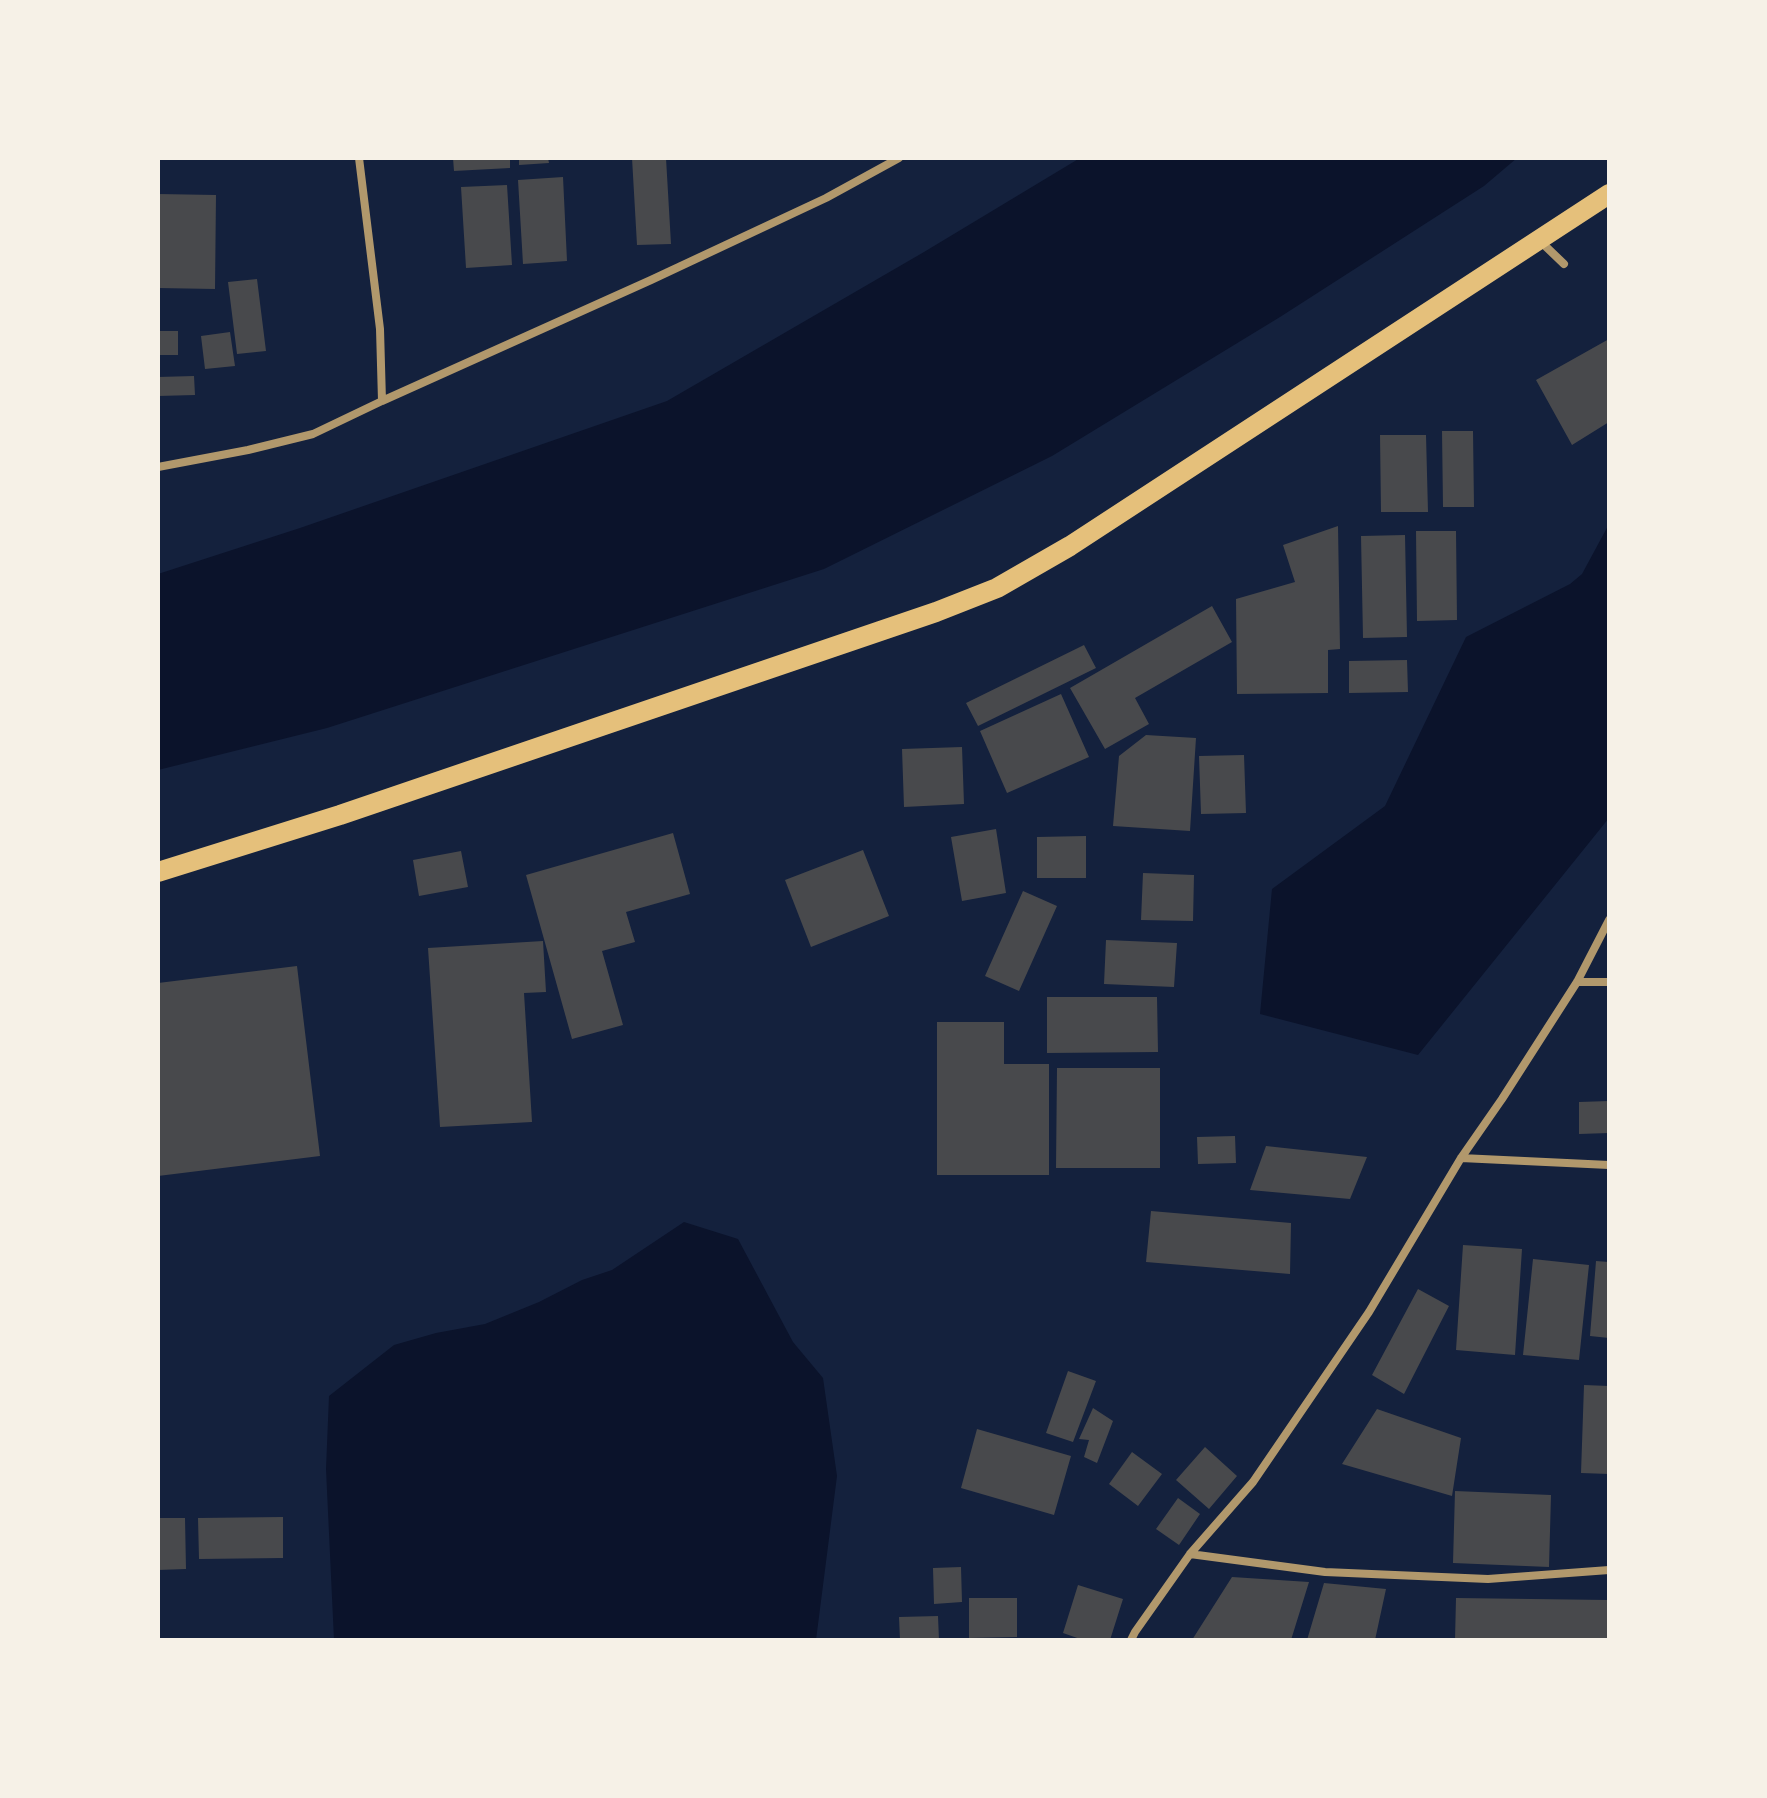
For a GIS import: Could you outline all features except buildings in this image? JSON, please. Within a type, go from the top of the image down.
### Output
[{"type":"main road","points":[[158,872],[340,815],[921,617],[997,588],[1070,546],[1609,194]]},
{"type":"street","points":[[359,158],[380,329],[382,401]]},
{"type":"street","points":[[158,467],[313,434],[678,268],[826,198],[899,158]]},
{"type":"street","points":[[1539,240],[1564,264]]},
{"type":"street","points":[[1131,1640],[1190,1554],[1253,1482],[1369,1312],[1461,1158],[1577,982],[1609,920]]},
{"type":"street","points":[[1577,982],[1609,982]]},
{"type":"street","points":[[1461,1158],[1609,1165]]},
{"type":"street","points":[[1190,1554],[1325,1572],[1488,1579],[1609,1570]]},
{"type":"water","points":[[1080,158],[1517,158],[1484,186],[1280,317],[1052,456],[824,569],[327,728],[158,770],[158,574],[667,401]]},
{"type":"water","points":[[1609,524],[1609,818],[1418,1055],[1260,1014],[1272,889],[1385,806],[1466,637],[1570,584],[1582,574]]},
{"type":"water","points":[[684,1222],[738,1239],[793,1342],[823,1378],[837,1476],[816,1640],[334,1640],[326,1469],[329,1396],[394,1345],[485,1324],[539,1302],[582,1280],[612,1270]]}]
